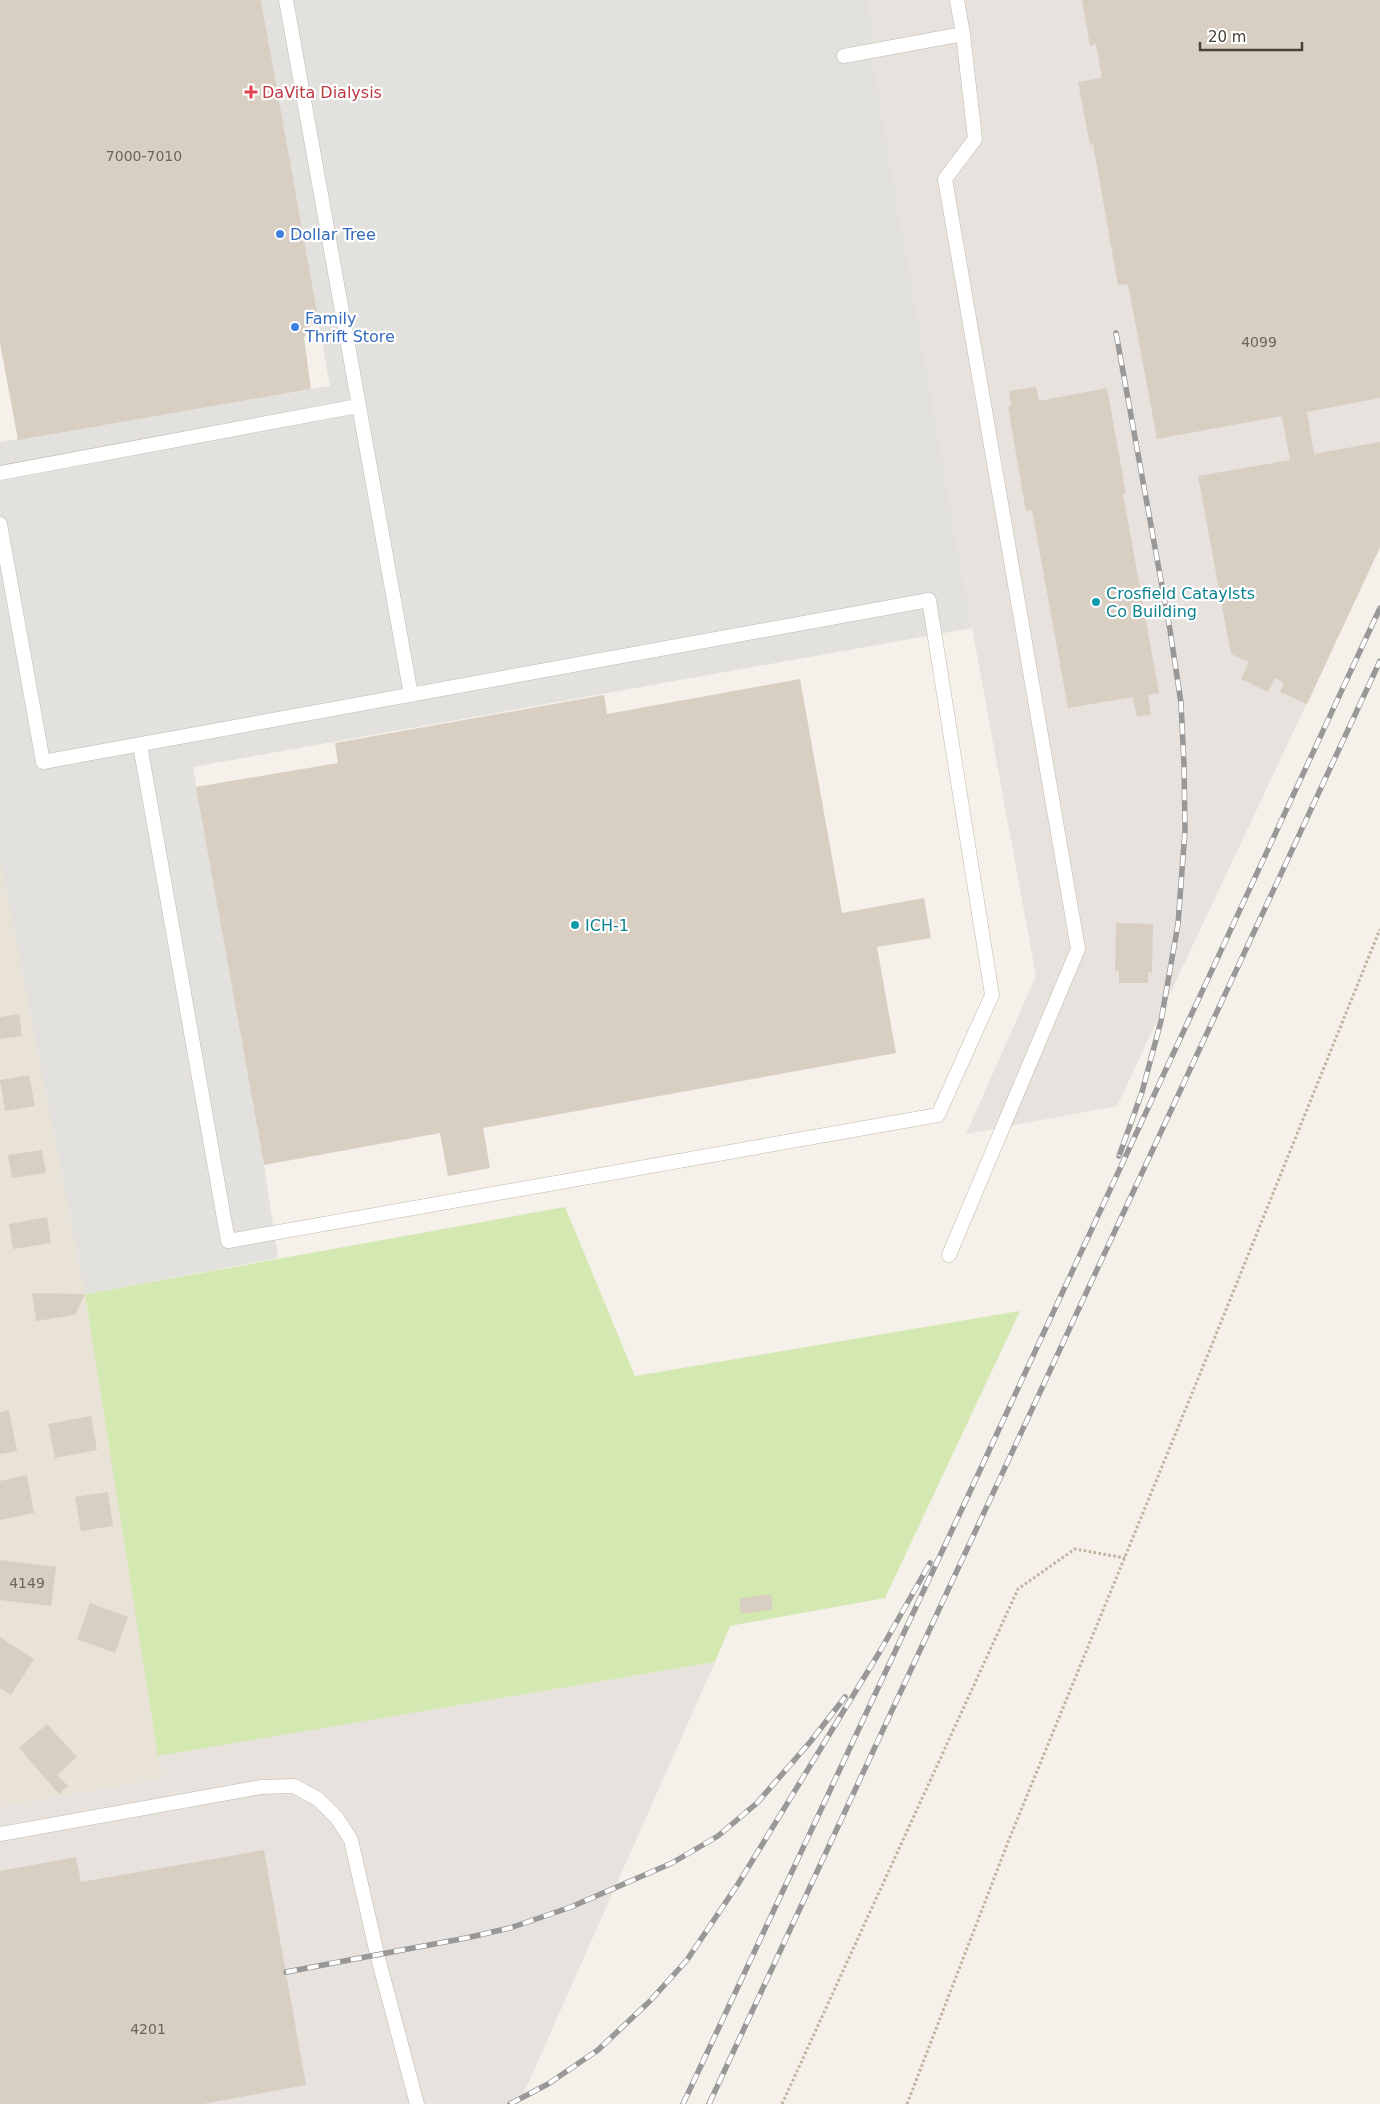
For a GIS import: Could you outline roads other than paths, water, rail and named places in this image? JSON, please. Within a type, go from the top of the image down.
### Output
[{"type":"lane","points":[[286,0],[411,695]]},
{"type":"lane","points":[[949,1255],[1078,949],[945,179],[975,140],[963,34],[957,0]]},
{"type":"lane","points":[[844,56],[963,34]]},
{"type":"lane","points":[[0,474],[358,406]]},
{"type":"lane","points":[[0,524],[43,762],[929,600],[992,995],[938,1115],[228,1241],[140,745]]},
{"type":"lane","points":[[0,1834],[262,1787],[294,1786],[318,1799],[337,1818],[351,1840],[377,1954],[417,2104]]},
{"type":"railway","points":[[1116,333],[1170,630],[1181,703],[1185,831],[1178,924],[1161,1021],[1142,1092],[1119,1156]]},
{"type":"railway","points":[[683,2104],[968,1496],[1380,608]]},
{"type":"railway","points":[[709,2104],[1380,661]]},
{"type":"railway","points":[[510,2104],[548,2084],[598,2050],[650,2001],[687,1960],[738,1884],[879,1653],[930,1563]]},
{"type":"railway","points":[[286,1972],[510,1928],[571,1907],[672,1863],[718,1836],[757,1803],[811,1741],[845,1697]]},
{"type":"place","name":"DaVita Dialysis","points":[[251,92]]},
{"type":"place","name":"Dollar Tree","points":[[280,234]]},
{"type":"place","name":"Family Thrift Store","points":[[295,327]]},
{"type":"place","name":"Crosfield Cataylsts Co Building","points":[[1096,602]]},
{"type":"place","name":"ICH-1","points":[[575,925]]}]
